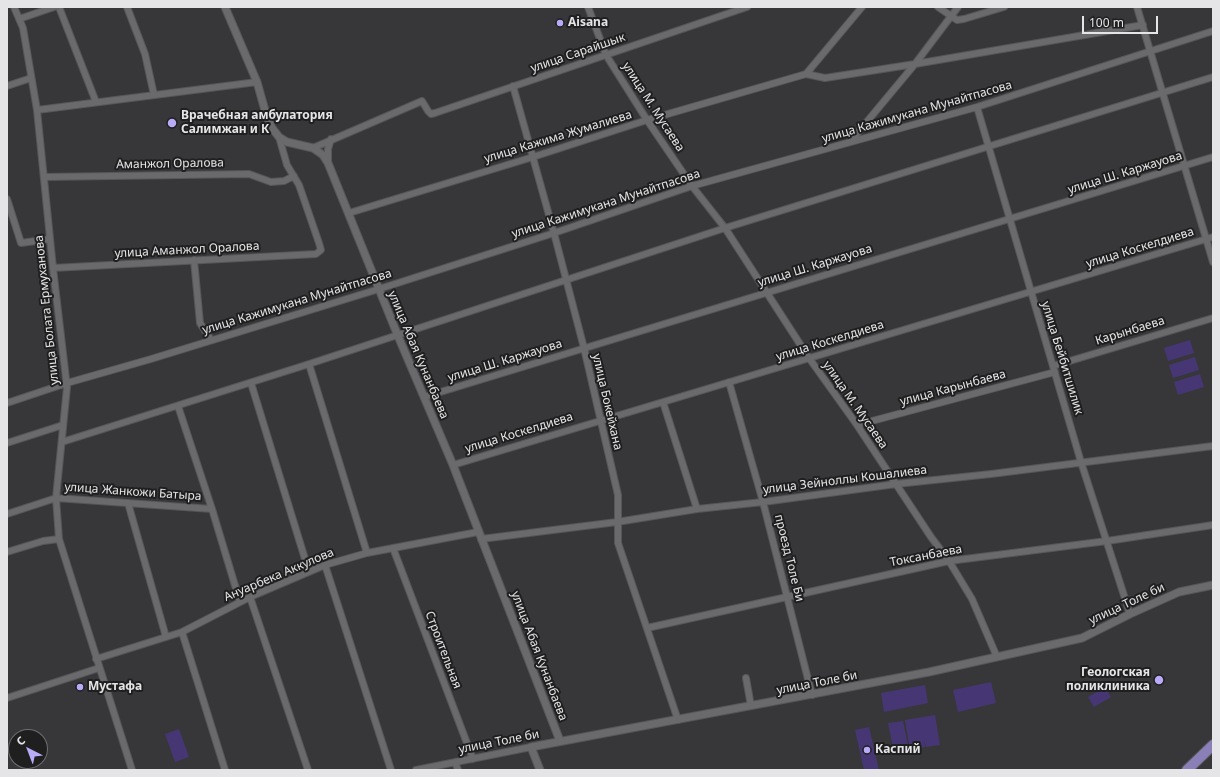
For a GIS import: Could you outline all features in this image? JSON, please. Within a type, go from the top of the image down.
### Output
[{"type":"highway","points":[[1188,770],[1213,745]]},
{"type":"street","name":"улица Болата Ермуханова","points":[[14,7],[23,28],[37,110],[53,268],[67,383],[56,498],[59,539],[132,770]]},
{"type":"street","points":[[19,19],[54,7]]},
{"type":"street","points":[[59,7],[96,102]]},
{"type":"street","points":[[127,7],[145,54],[154,95]]},
{"type":"street","points":[[225,7],[257,82],[266,114],[272,128],[279,137],[287,142],[313,148],[332,139]]},
{"type":"street","name":"улица М. Мусаева","points":[[588,7],[606,55],[647,120],[692,186],[725,228],[809,358],[857,425],[931,537],[949,561],[972,599],[997,656]]},
{"type":"street","name":"улица Сарайшык","points":[[332,139],[422,102],[431,114],[435,113],[747,7]]},
{"type":"street","points":[[862,7],[806,74],[825,78],[1143,25]]},
{"type":"street","points":[[938,7],[957,20],[1004,7]]},
{"type":"street","points":[[850,142],[915,64],[958,7]]},
{"type":"street","points":[[1138,7],[1162,93],[1213,262]]},
{"type":"street","name":"улица Кажимукана Мунайтпасова","points":[[7,403],[67,383],[211,340],[554,233],[692,186],[977,107],[1213,31]]},
{"type":"street","name":"улица Кажима Жумалиева","points":[[349,213],[533,157],[647,120],[806,74]]},
{"type":"street","points":[[62,442],[398,336],[725,228],[1213,77]]},
{"type":"street","points":[[7,86],[31,78]]},
{"type":"street","points":[[37,110],[257,82]]},
{"type":"street","name":"улица Бокейхана","points":[[513,86],[584,348],[618,495],[618,543],[678,720]]},
{"type":"street","name":"улица Бейбитшилик","points":[[977,107],[1082,462],[1130,614]]},
{"type":"street","points":[[279,137],[287,165],[294,176]]},
{"type":"street","points":[[328,163],[328,149],[332,139]]},
{"type":"street","name":"улица Абая Кунанбаева","points":[[313,148],[323,155],[328,163],[349,213],[398,336],[453,465],[560,741]]},
{"type":"street","name":"улица Ш. Каржауова","points":[[424,397],[1213,157]]},
{"type":"street","name":"Аманжол Оралова","points":[[44,177],[249,174],[271,182],[284,181],[294,176]]},
{"type":"street","name":"улица Аманжол Оралова","points":[[53,268],[316,254],[321,250],[299,184],[294,176]]},
{"type":"street","points":[[7,199],[21,243],[50,239]]},
{"type":"street","name":"улица Коскелдиева","points":[[453,465],[1213,238]]},
{"type":"street","points":[[194,260],[200,323],[211,340]]},
{"type":"street","name":"Карынбаева","points":[[1054,369],[1213,318]]},
{"type":"street","points":[[309,364],[367,552]]},
{"type":"street","name":"улица Карынбаева","points":[[857,425],[1054,369]]},
{"type":"street","name":"проезд Толе Би","points":[[729,382],[763,502],[812,695]]},
{"type":"street","points":[[251,383],[309,572]]},
{"type":"street","points":[[663,402],[697,509]]},
{"type":"street","points":[[178,406],[212,509],[240,602]]},
{"type":"street","points":[[7,443],[63,425]]},
{"type":"street","name":"улица Зейноллы Кошалиева","points":[[481,539],[617,522],[697,509],[1213,446]]},
{"type":"street","name":"улица Жанкожи Батыра","points":[[7,514],[56,498],[212,509]]},
{"type":"street","points":[[128,503],[166,637]]},
{"type":"street","name":"Токсанбаева","points":[[647,628],[949,561],[1107,541],[1213,525]]},
{"type":"street","name":"Ануарбека Аккулова","points":[[96,659],[182,632],[250,597],[325,565],[367,552],[478,532]]},
{"type":"street","points":[[7,552],[43,541],[59,539]]},
{"type":"street","name":"Строительная","points":[[393,548],[473,759]]},
{"type":"street","points":[[325,565],[390,770]]},
{"type":"street","name":"улица Толе би","points":[[416,770],[560,741],[929,672],[1082,638],[1179,592],[1213,585]]},
{"type":"street","points":[[250,597],[308,770]]},
{"type":"street","points":[[182,632],[225,770]]},
{"type":"street","points":[[7,698],[99,668]]},
{"type":"street","points":[[746,678],[751,706]]},
{"type":"street","points":[[531,747],[540,770]]},
{"type":"street","points":[[455,762],[458,770]]},
{"type":"shaded area","points":[[1190,340],[1194,353],[1168,361],[1164,348]]},
{"type":"shaded area","points":[[1195,357],[1199,370],[1173,378],[1169,365]]},
{"type":"shaded area","points":[[1200,374],[1204,387],[1178,395],[1174,382]]},
{"type":"shaded area","points":[[991,682],[996,703],[958,712],[953,690]]},
{"type":"shaded area","points":[[925,685],[928,703],[884,712],[881,693]]},
{"type":"shaded area","points":[[1105,687],[1111,697],[1094,707],[1088,697]]},
{"type":"shaded area","points":[[935,715],[940,745],[926,747],[924,740],[925,747],[910,750],[905,720]]},
{"type":"shaded area","points":[[903,721],[909,750],[894,753],[888,723]]},
{"type":"shaded area","name":"Каспий","points":[[869,727],[879,770],[864,770],[855,730]]},
{"type":"shaded area","points":[[179,729],[189,757],[175,762],[165,734]]},
{"type":"place","name":"Aisana","points":[[560,23]]},
{"type":"place","name":"Врачебная амбулатория Салимжан и К","points":[[172,123]]},
{"type":"place","name":"Геологская поликлиника","points":[[1159,680]]},
{"type":"place","name":"Мустафа","points":[[80,687]]},
{"type":"place","name":"Каспий","points":[[867,750]]}]
